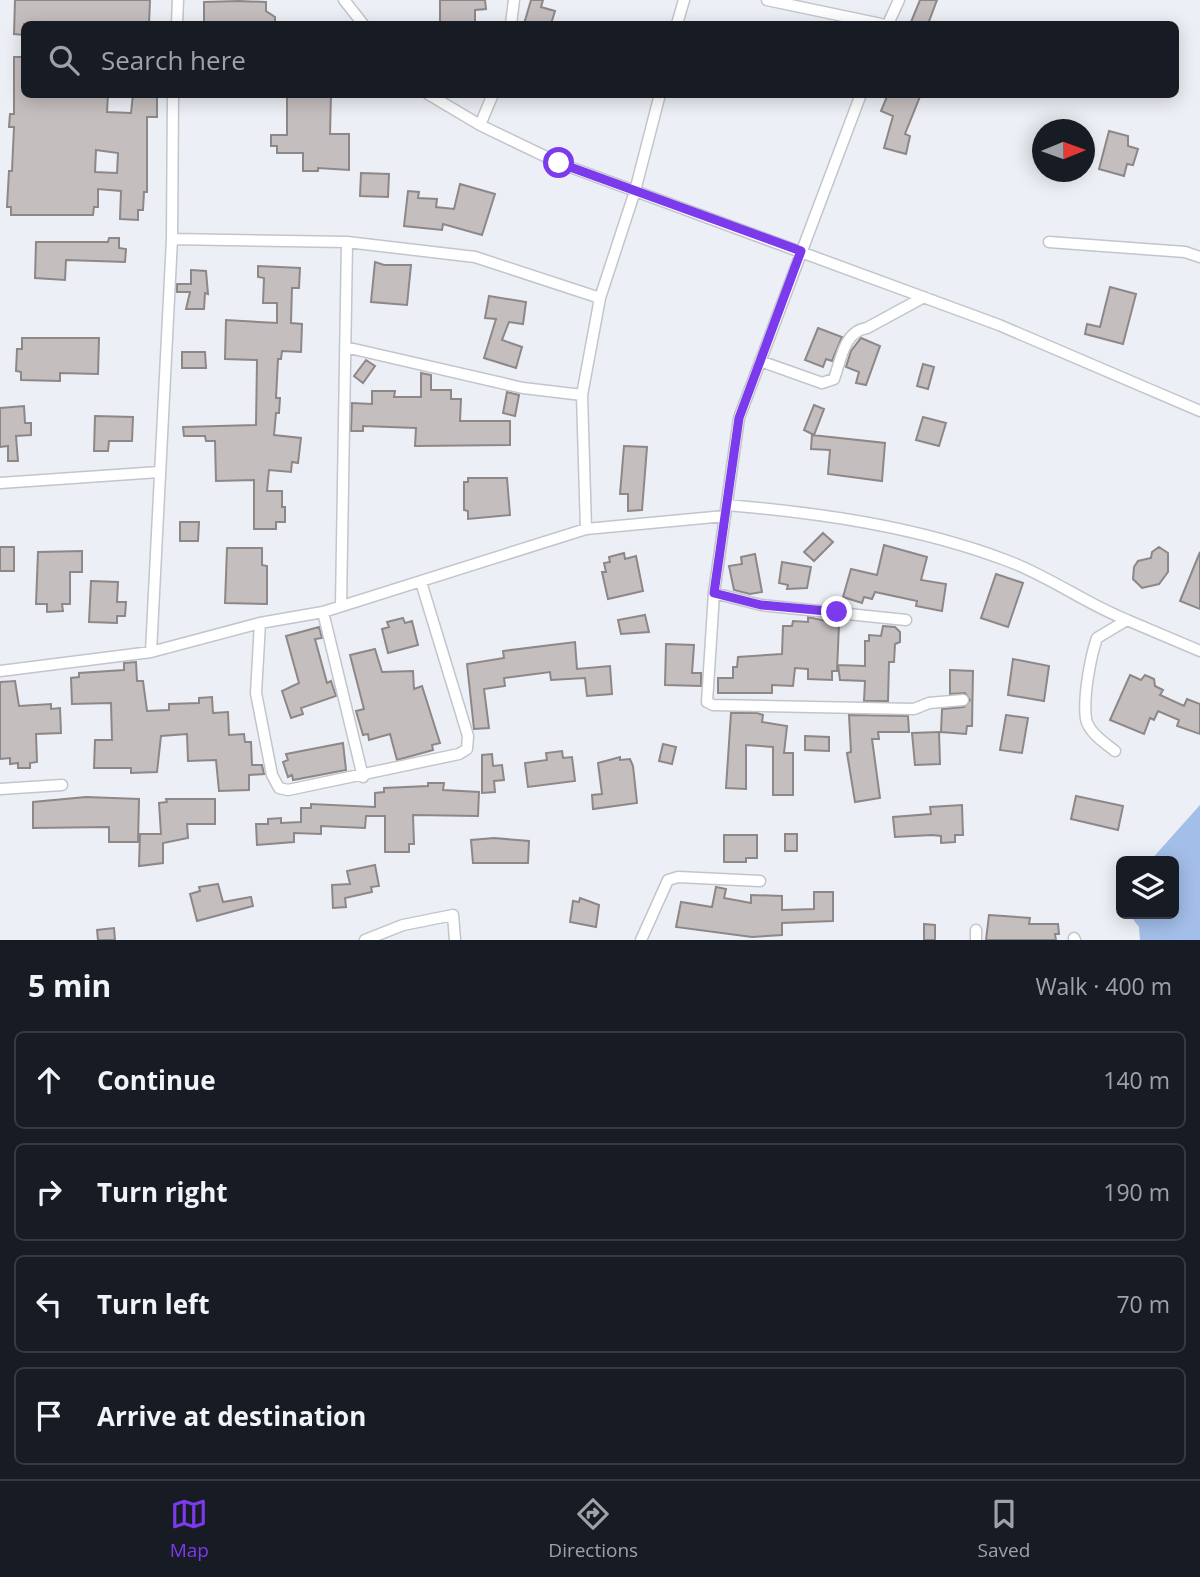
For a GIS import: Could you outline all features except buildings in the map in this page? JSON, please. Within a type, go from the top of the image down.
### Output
[{"type":"street","points":[[177,21],[178,0]]},
{"type":"street","points":[[344,0],[361,21]]},
{"type":"street","points":[[510,21],[514,0]]},
{"type":"street","points":[[678,21],[684,0]]},
{"type":"street","points":[[767,0],[867,21]]},
{"type":"street","points":[[889,21],[899,0]]},
{"type":"street","points":[[151,652],[172,239],[173,98]]},
{"type":"street","points":[[435,98],[480,125],[559,163],[999,325],[1200,411]]},
{"type":"street","points":[[480,125],[491,98]]},
{"type":"street","points":[[586,529],[582,395],[600,299],[635,191],[659,98]]},
{"type":"street","points":[[859,98],[739,418],[714,593],[707,702],[713,705],[914,709],[929,703],[963,700]]},
{"type":"street","points":[[172,239],[346,242],[475,257],[600,299]]},
{"type":"street","points":[[341,606],[346,242]]},
{"type":"street","points":[[1049,242],[1185,251],[1200,257]]},
{"type":"street","points":[[760,361],[822,383],[829,382],[834,379],[850,336],[856,330],[867,328],[924,297]]},
{"type":"street","points":[[345,347],[523,388],[582,395]]},
{"type":"street","points":[[0,483],[159,472]]},
{"type":"street","points":[[727,505],[807,512],[858,521],[975,549],[1011,562],[1099,609],[1200,651]]},
{"type":"street","points":[[0,671],[151,652],[260,623],[323,612],[586,529],[725,516]]},
{"type":"street","points":[[260,623],[256,692],[275,782],[288,790],[459,754],[469,744],[421,582]]},
{"type":"street","points":[[714,593],[761,605],[906,620]]},
{"type":"street","points":[[323,612],[363,776]]},
{"type":"street","points":[[1115,751],[1096,736],[1086,720],[1089,674],[1097,638],[1127,620]]},
{"type":"street","points":[[0,789],[62,785]]},
{"type":"street","points":[[641,940],[668,880],[678,877],[760,881]]},
{"type":"street","points":[[365,940],[403,925],[453,915],[455,940]]},
{"type":"shaded area","points":[[1200,805],[1200,940],[1140,940],[1139,927],[1133,919],[1179,919],[1179,856],[1154,856]]},
{"type":"route","points":[[559,163],[801,251],[739,418],[714,593],[761,605],[837,612]]}]
